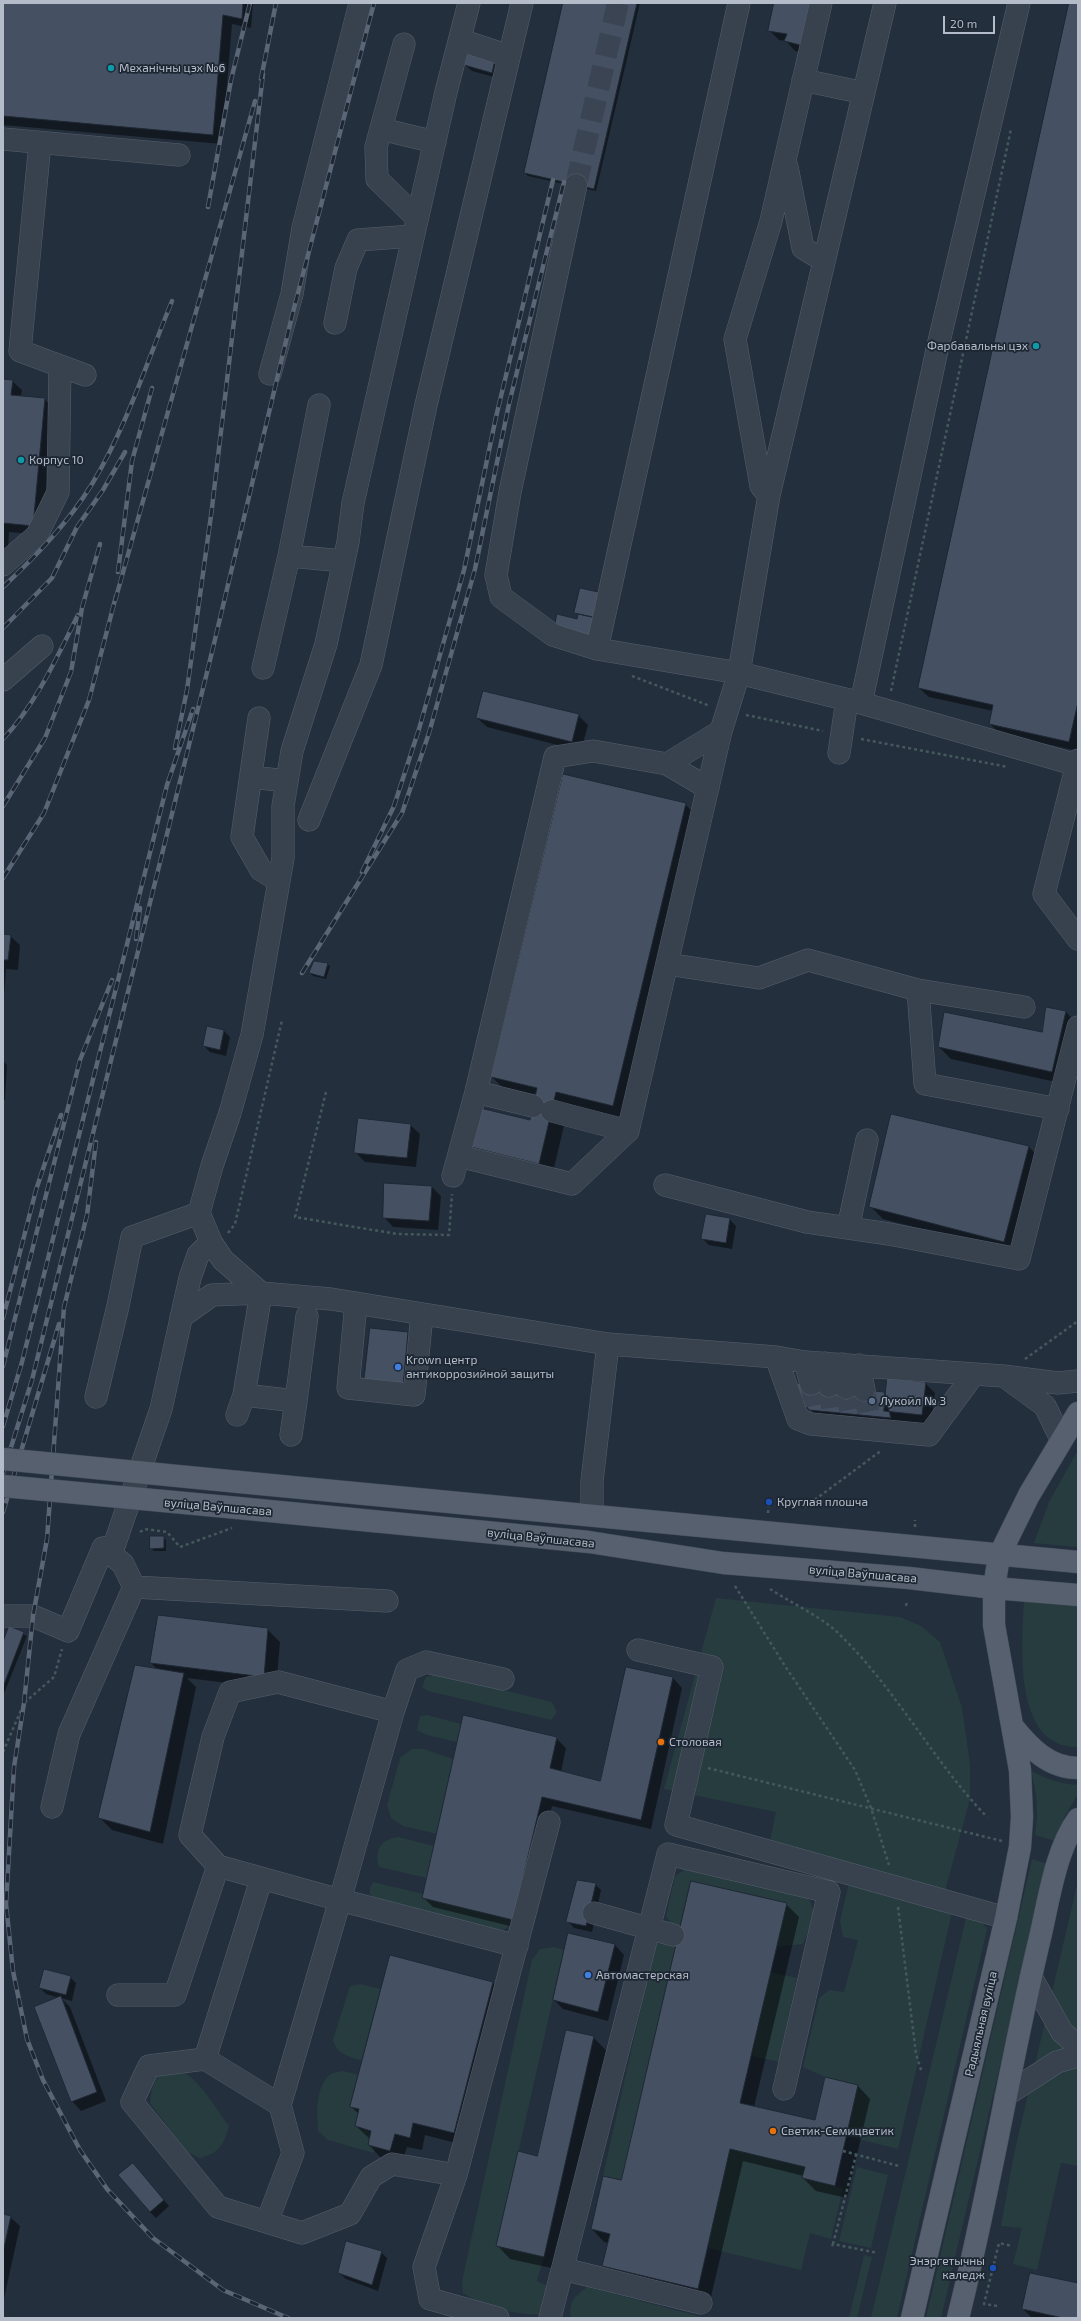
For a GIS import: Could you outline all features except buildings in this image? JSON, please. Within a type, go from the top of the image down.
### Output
[{"type":"main road","name":"Радыяльная вуліца","points":[[912,2318],[1006,1918],[1020,1846],[1022,1817],[1020,1770],[994,1625],[994,1588],[999,1556],[1011,1530],[1061,1439],[1078,1413]]},
{"type":"main road","points":[[3,1459],[592,1515],[999,1556],[1078,1562]]},
{"type":"main road","name":"вуліца Ваўпшасава","points":[[3,1486],[237,1517],[590,1542],[723,1563],[909,1578],[994,1588],[1078,1595]]},
{"type":"main road","points":[[1013,1726],[1031,1749],[1047,1760],[1067,1768],[1078,1768]]},
{"type":"main road","points":[[958,2318],[972,2263],[1031,1977],[1059,1858],[1078,1820]]},
{"type":"lane","points":[[270,374],[292,294],[303,228],[360,3]]},
{"type":"lane","points":[[261,1293],[222,1260],[199,1213],[252,1035],[283,858],[283,806],[292,751],[326,644],[344,561],[353,503],[415,227],[469,3]]},
{"type":"lane","points":[[309,820],[371,665],[426,405],[522,3]]},
{"type":"lane","points":[[597,649],[739,3]]},
{"type":"lane","points":[[769,495],[761,486],[735,339],[771,221],[821,3]]},
{"type":"lane","points":[[708,788],[666,764],[594,751],[555,757],[476,1092],[456,1166],[572,1184],[628,1131],[708,788],[721,731],[739,673],[769,495],[885,3]]},
{"type":"lane","points":[[839,753],[854,702],[1019,3]]},
{"type":"lane","points":[[460,40],[509,56]]},
{"type":"lane","points":[[404,44],[376,147],[377,179],[415,227]]},
{"type":"lane","points":[[803,80],[864,93]]},
{"type":"lane","points":[[381,129],[435,142]]},
{"type":"lane","points":[[3,139],[179,155]]},
{"type":"lane","points":[[40,143],[11,351],[85,375]]},
{"type":"lane","points":[[785,159],[803,248],[824,261]]},
{"type":"lane","points":[[576,185],[510,492],[496,575],[501,597],[553,636],[597,649],[739,673],[887,710],[1077,763],[1044,894],[1078,939]]},
{"type":"lane","points":[[335,323],[346,268],[358,240],[415,227]]},
{"type":"lane","points":[[3,565],[37,535],[58,492],[60,366]]},
{"type":"lane","points":[[264,668],[289,556],[319,405]]},
{"type":"lane","points":[[289,556],[344,561]]},
{"type":"lane","points":[[3,680],[42,646]]},
{"type":"lane","points":[[259,718],[242,837],[261,870],[279,882]]},
{"type":"lane","points":[[666,764],[721,731]]},
{"type":"lane","points":[[251,777],[287,781]]},
{"type":"lane","points":[[667,964],[759,978],[808,960],[918,990],[1024,1006]]},
{"type":"lane","points":[[918,990],[925,1084],[1058,1109]]},
{"type":"lane","points":[[665,1185],[807,1222],[888,1234],[1019,1259],[1078,1026]]},
{"type":"lane","points":[[476,1092],[628,1131]]},
{"type":"lane","points":[[848,1228],[867,1140]]},
{"type":"lane","points":[[96,1397],[118,1306],[132,1237],[199,1213]]},
{"type":"lane","points":[[3,1616],[33,1616],[68,1631],[108,1547],[161,1409],[190,1278],[198,1255],[214,1246]]},
{"type":"lane","points":[[261,1293],[241,1405],[296,1401]]},
{"type":"lane","points":[[181,1317],[212,1295],[261,1293],[356,1303],[608,1344],[776,1357],[833,1364],[1003,1376],[1058,1383],[1078,1381]]},
{"type":"lane","points":[[356,1303],[348,1388],[414,1395],[422,1314]]},
{"type":"lane","points":[[290,1435],[307,1316]]},
{"type":"lane","points":[[592,1515],[592,1481],[608,1344]]},
{"type":"lane","points":[[776,1357],[798,1419],[810,1424],[844,1420],[906,1433],[930,1435],[974,1374]]},
{"type":"lane","points":[[833,1364],[837,1387],[833,1364]]},
{"type":"lane","points":[[1003,1376],[1045,1406],[1061,1439]]},
{"type":"lane","points":[[52,1807],[69,1734],[134,1587],[123,1564],[108,1547]]},
{"type":"lane","points":[[134,1587],[386,1602]]},
{"type":"lane","points":[[638,1650],[712,1667],[676,1825],[1006,1918]]},
{"type":"lane","points":[[268,2222],[293,2152],[280,2105],[406,1670],[426,1662],[503,1679]]},
{"type":"lane","points":[[393,1712],[278,1682],[230,1692],[213,1737],[190,1835],[218,1866],[261,1880],[516,1946]]},
{"type":"lane","points":[[498,2318],[430,2299],[424,2267],[456,2175],[549,1822]]},
{"type":"lane","points":[[550,2318],[668,1854],[829,1892],[784,2089]]},
{"type":"lane","points":[[118,1995],[175,1995],[218,1866]]},
{"type":"lane","points":[[205,2059],[261,1880]]},
{"type":"lane","points":[[594,1913],[649,1927],[673,1935]]},
{"type":"lane","points":[[1031,1977],[1062,2032],[1078,2046]]},
{"type":"lane","points":[[1006,2095],[1057,2062],[1078,2056]]},
{"type":"lane","points":[[280,2105],[205,2059],[149,2066],[132,2102],[218,2207],[302,2233],[350,2214],[371,2177],[392,2164],[456,2175]]},
{"type":"lane","points":[[563,2269],[700,2303]]},
{"type":"path","points":[[887,710],[1012,125]]},
{"type":"path","points":[[214,1246],[236,1224],[282,1020]]},
{"type":"path","points":[[326,1092],[295,1217],[397,1234],[449,1235],[456,1166]]},
{"type":"path","points":[[1003,1376],[1078,1321]]},
{"type":"path","points":[[805,1507],[906,1433]]},
{"type":"path","points":[[108,1547],[145,1529],[167,1532],[180,1547],[237,1517]]},
{"type":"path","points":[[915,1528],[916,1520]]},
{"type":"path","points":[[735,1586],[785,1666],[855,1770],[871,1808],[896,1887],[916,2054],[922,2073]]},
{"type":"path","points":[[770,1590],[836,1631],[888,1688],[963,1792],[987,1817]]},
{"type":"path","points":[[906,1606],[907,1601]]},
{"type":"path","points":[[3,1752],[24,1703],[54,1677],[68,1631]]},
{"type":"path","points":[[690,1764],[1002,1841]]},
{"type":"path","points":[[843,2151],[899,2166]]},
{"type":"path","points":[[856,2155],[833,2245],[878,2253]]},
{"type":"path","points":[[997,2306],[984,2304],[999,2243],[1012,2246]]},
{"type":"green space","points":[[1078,1450],[1078,1547],[1034,1543],[1049,1502]]},
{"type":"green space","points":[[716,1598],[900,1617],[921,1626],[940,1642],[962,1708],[970,1764],[970,1799],[944,1895],[769,1845],[776,1812],[664,1789]]},
{"type":"green space","points":[[1024,1601],[1078,1606],[1078,1747],[1057,1743],[1041,1731],[1031,1713],[1023,1666],[1022,1642]]},
{"type":"green space","points":[[438,1674],[552,1702],[557,1712],[551,1720],[428,1691],[422,1687],[426,1677]]},
{"type":"green space","points":[[427,1715],[461,1724],[457,1742],[427,1735],[417,1730],[420,1716]]},
{"type":"green space","points":[[412,1749],[424,1749],[453,1759],[437,1834],[403,1826],[391,1818],[387,1805],[400,1758]]},
{"type":"green space","points":[[1031,1771],[1054,1781],[1078,1785],[1078,1794],[1065,1816],[1055,1841],[1035,1835],[1037,1803]]},
{"type":"green space","points":[[398,1837],[434,1846],[427,1878],[379,1867],[377,1855],[380,1846],[387,1840]]},
{"type":"green space","points":[[1032,1859],[1047,1864],[941,2318],[926,2318]]},
{"type":"green space","points":[[686,1869],[807,1897],[813,1909],[813,1915],[811,1926],[803,1944],[777,1947],[786,1903],[691,1881],[680,1928],[671,1924],[666,1916],[675,1876]]},
{"type":"green space","points":[[1078,1881],[1078,2166],[1061,2163],[1037,2270],[1013,2264],[1022,2228],[1001,2226],[1014,2154]]},
{"type":"green space","points":[[373,1882],[423,1894],[422,1898],[513,1920],[507,1928],[499,1932],[379,1902],[370,1895],[370,1888]]},
{"type":"green space","points":[[849,1883],[952,1912],[898,2149],[846,2136],[858,2085],[825,2077],[803,2067],[819,1998],[829,1990],[844,1992],[858,1940],[843,1937],[840,1921]]},
{"type":"green space","points":[[966,1918],[981,1921],[987,1929],[897,2318],[871,2318]]},
{"type":"green space","points":[[665,1939],[677,1941],[621,2180],[603,2176],[655,1945]]},
{"type":"green space","points":[[554,1947],[564,1950],[497,2246],[544,2257],[537,2281],[550,2287],[540,2315],[509,2311],[482,2303],[463,2293],[462,2281],[532,1960],[540,1949]]},
{"type":"green space","points":[[770,1972],[797,1978],[779,2062],[752,2056]]},
{"type":"green space","points":[[360,1984],[381,1989],[362,2061],[341,2052],[337,2049],[333,2040],[350,1986]]},
{"type":"green space","points":[[179,2069],[201,2087],[229,2126],[220,2147],[212,2154],[200,2158],[186,2151],[150,2103],[152,2088],[157,2079],[165,2073]]},
{"type":"green space","points":[[343,2071],[359,2075],[350,2107],[359,2109],[355,2126],[371,2131],[368,2145],[375,2147],[374,2153],[328,2140],[318,2131],[318,2100],[322,2085],[331,2074]]},
{"type":"green space","points":[[730,2149],[805,2167],[802,2178],[843,2188],[831,2239],[810,2233],[801,2270],[707,2248]]},
{"type":"green space","points":[[857,2167],[888,2175],[871,2248],[839,2241]]},
{"type":"green space","points":[[864,2255],[872,2257],[857,2318],[849,2318]]},
{"type":"green space","points":[[587,2287],[706,2318],[571,2318],[570,2312],[573,2300]]},
{"type":"tunnel","points":[[576,185],[618,3]]},
{"type":"tunnel","points":[[811,1384],[817,1411]]},
{"type":"tunnel","points":[[829,1386],[833,1413]]},
{"type":"tunnel","points":[[846,1388],[851,1414]]},
{"type":"tunnel","points":[[864,1390],[869,1416]]},
{"type":"railway","points":[[208,207],[231,80],[250,3]]},
{"type":"railway","points":[[261,79],[276,3]]},
{"type":"railway","points":[[3,1473],[32,1380],[212,652],[292,316],[374,3]]},
{"type":"railway","points":[[175,748],[187,690],[212,508],[263,74]]},
{"type":"railway","points":[[115,601],[255,101]]},
{"type":"railway","points":[[362,872],[394,806],[419,729],[464,570],[496,417],[553,180]]},
{"type":"railway","points":[[302,973],[402,813],[429,733],[475,569],[509,404],[564,182]]},
{"type":"railway","points":[[3,587],[62,526],[92,484],[126,418],[172,301]]},
{"type":"railway","points":[[118,572],[132,461],[152,388]]},
{"type":"railway","points":[[3,628],[52,578],[77,527],[103,490],[125,452]]},
{"type":"railway","points":[[3,806],[45,738],[71,672],[82,608],[100,544]]},
{"type":"railway","points":[[3,878],[44,813],[89,700],[116,596]]},
{"type":"railway","points":[[3,739],[26,711],[36,695],[78,615]]},
{"type":"railway","points":[[3,1426],[22,1362],[167,785],[193,709]]},
{"type":"railway","points":[[136,939],[140,908]]},
{"type":"railway","points":[[3,1366],[80,1060],[112,980]]},
{"type":"railway","points":[[3,1318],[36,1190],[61,1115]]},
{"type":"railway","points":[[96,1142],[87,1215],[64,1307],[47,1539],[33,1616],[24,1703],[14,1767],[6,1904],[13,1971],[27,2039],[43,2080],[80,2150],[107,2189],[153,2238],[223,2290],[288,2318]]},
{"type":"railway","points":[[3,1512],[59,1324]]},
{"type":"place","name":"Механічны цэх №6","points":[[111,68]]},
{"type":"place","name":"Фарбавальны цэх","points":[[1036,346]]},
{"type":"place","name":"Корпус 10","points":[[21,460]]},
{"type":"place","name":"Krown центр антикоррозийной защиты","points":[[398,1367]]},
{"type":"place","name":"Лукойл № 3","points":[[872,1401]]},
{"type":"place","name":"Круглая плошча","points":[[769,1502]]},
{"type":"place","name":"Столовая","points":[[661,1742]]},
{"type":"place","name":"Автомастерская","points":[[588,1975]]},
{"type":"place","name":"Светик-Семицветик","points":[[773,2131]]},
{"type":"place","name":"Энэргетычны каледж","points":[[993,2268]]}]
